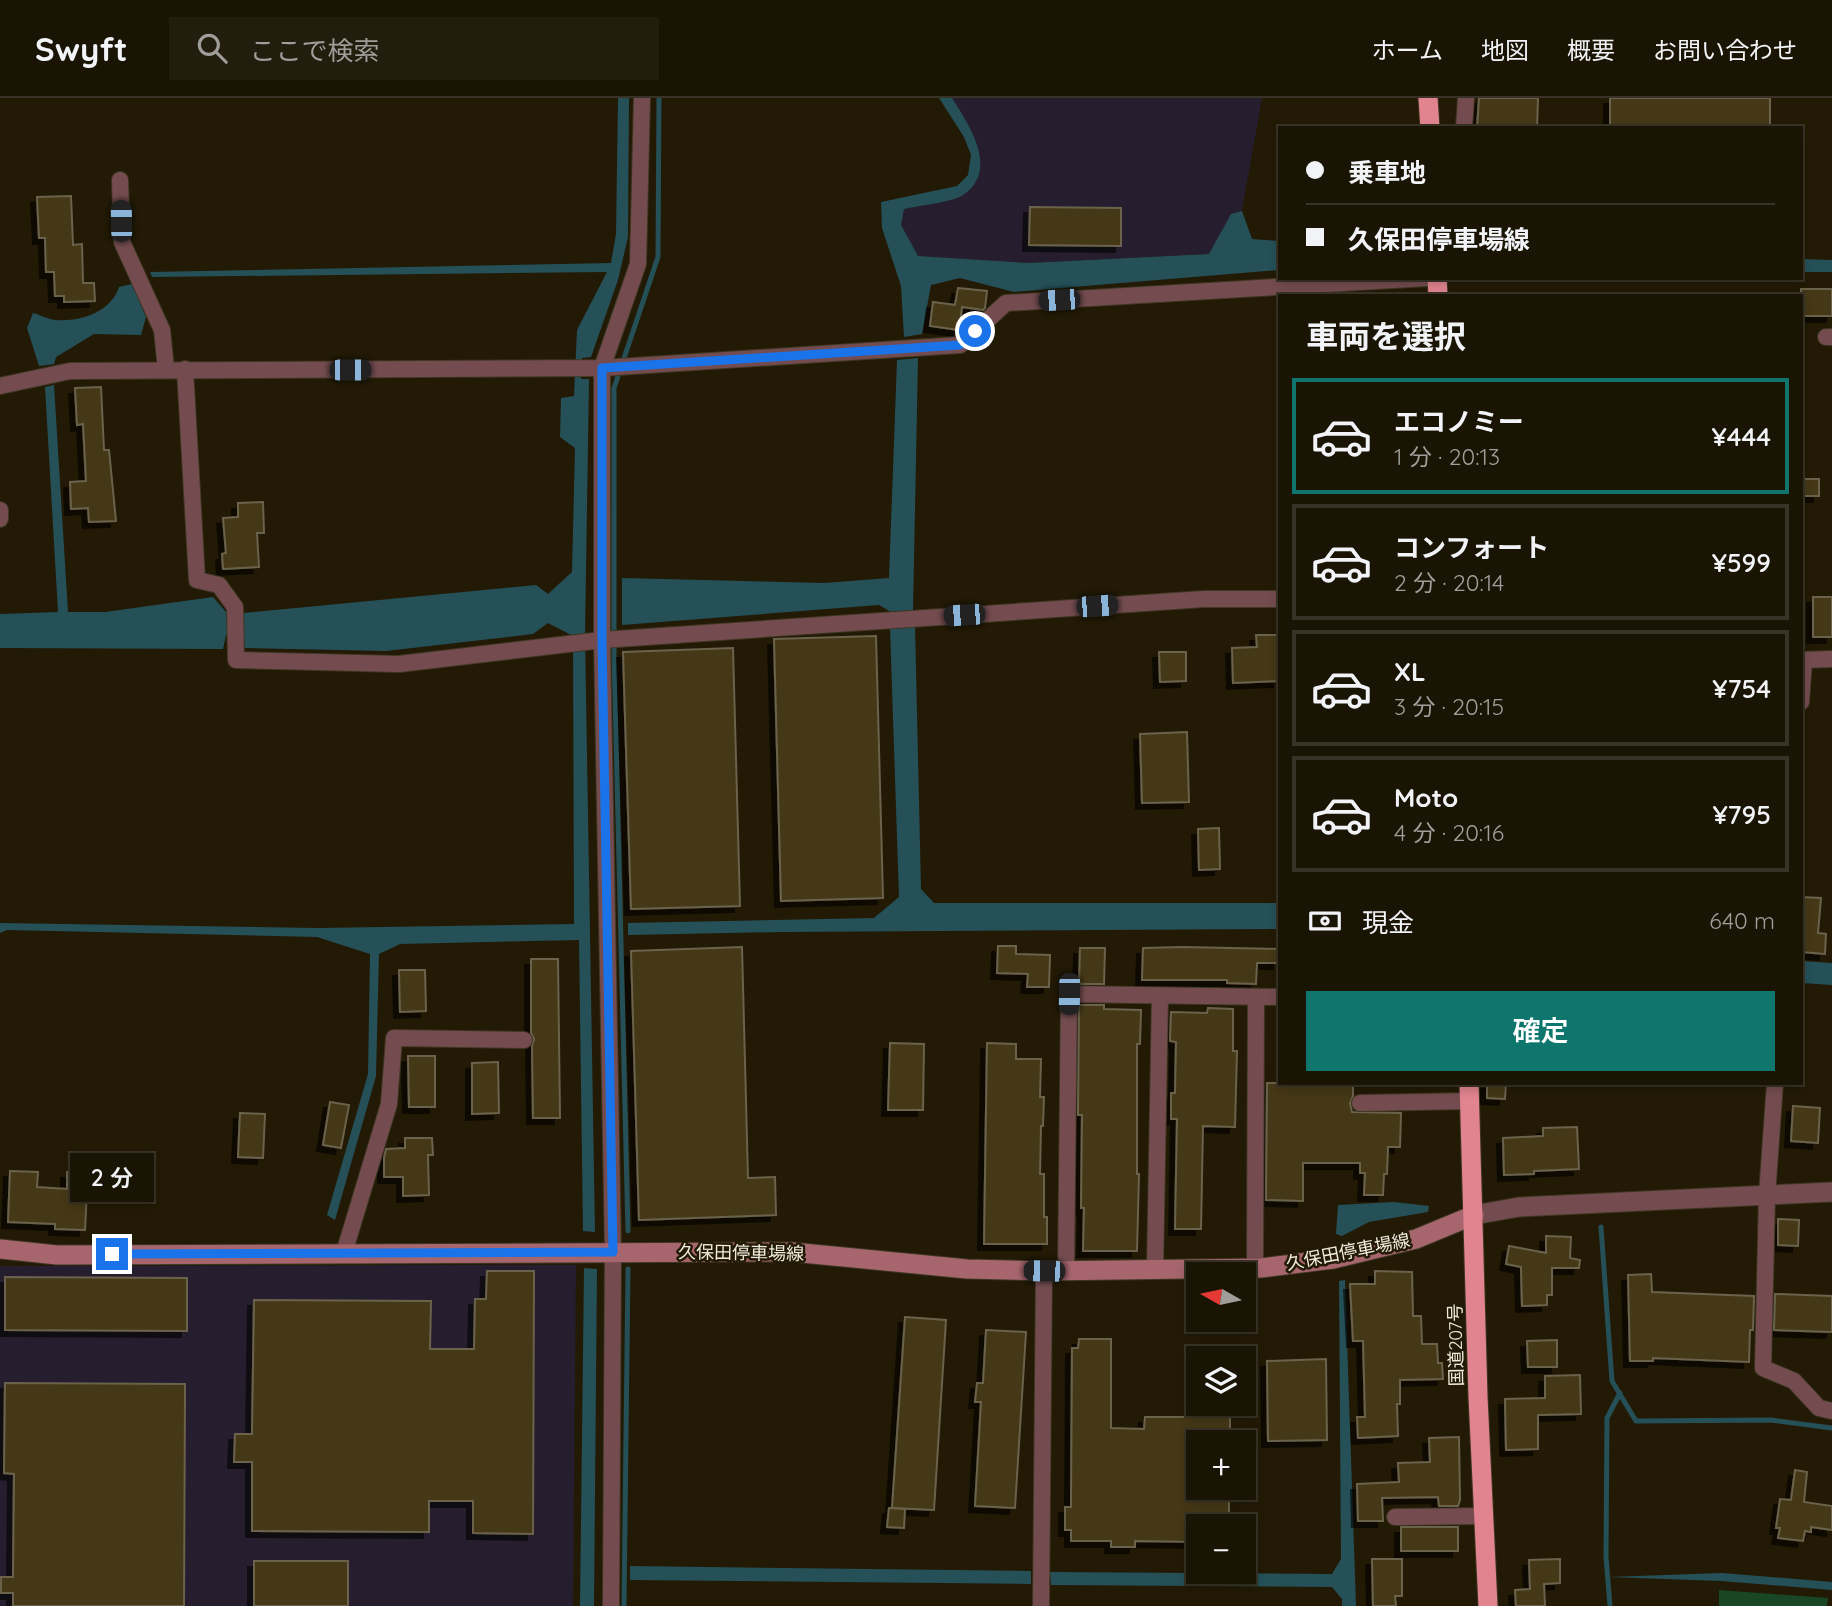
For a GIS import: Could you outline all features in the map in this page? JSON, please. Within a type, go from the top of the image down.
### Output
[{"type":"highway","points":[[1428,98],[1430,126]]},
{"type":"highway","name":"国道207号","points":[[1469,1092],[1478,1397],[1488,1606]]},
{"type":"main road","name":"久保田停車場線","points":[[1256,1268],[1333,1259],[1416,1239],[1474,1215]]},
{"type":"main road","name":"久保田停車場線","points":[[0,1249],[57,1255],[792,1252],[967,1269],[1044,1271],[1186,1269]]},
{"type":"street","points":[[611,1606],[613,1252],[597,641],[608,367],[638,264],[642,98]]},
{"type":"street","points":[[1464,126],[1466,98]]},
{"type":"street","points":[[120,180],[122,242],[162,330],[166,369]]},
{"type":"street","points":[[0,386],[70,371],[566,369],[960,345],[1006,303],[1393,280]]},
{"type":"street","points":[[185,369],[197,580],[219,585],[235,607],[236,660],[399,664],[621,639],[1204,599],[1278,599]]},
{"type":"street","points":[[0,510],[0,519]]},
{"type":"street","points":[[1803,660],[1832,659]]},
{"type":"street","points":[[1066,1270],[1069,994],[1278,997]]},
{"type":"street","points":[[1155,1269],[1160,996]]},
{"type":"street","points":[[1255,997],[1255,1262]]},
{"type":"street","points":[[344,1253],[389,1104],[394,1038],[524,1040]]},
{"type":"street","points":[[1775,1085],[1767,1195],[1763,1368],[1794,1381],[1819,1408],[1832,1410]]},
{"type":"street","points":[[1360,1103],[1469,1092]]},
{"type":"street","points":[[1474,1215],[1519,1207],[1832,1192]]},
{"type":"street","points":[[1041,1606],[1044,1271]]},
{"type":"street","points":[[1395,1517],[1484,1516]]},
{"type":"shaded area","points":[[946,98],[1262,98],[1235,249],[1209,254],[1028,263],[918,256],[902,263],[892,206],[968,187],[976,144]]},
{"type":"shaded area","points":[[576,1265],[573,1606],[0,1606],[0,1266]]},
{"type":"green space","points":[[1719,1590],[1828,1598],[1827,1606],[1719,1606]]},
{"type":"water","points":[[618,98],[629,98],[628,237],[618,280],[591,357],[582,358],[581,379],[589,379],[585,635],[595,1232],[583,1231],[579,940],[400,944],[379,954],[376,1076],[335,1220],[327,1215],[368,1074],[370,954],[317,937],[7,930],[0,933],[0,923],[318,928],[574,924],[573,636],[548,623],[533,634],[386,651],[245,648],[243,635],[226,635],[223,649],[0,648],[0,614],[58,612],[45,387],[54,385],[68,612],[105,612],[213,597],[227,613],[227,625],[242,625],[243,613],[536,585],[548,594],[572,572],[575,448],[560,437],[561,398],[574,396],[577,330],[607,272],[152,277],[150,272],[611,263],[616,234]]},
{"type":"water","points":[[939,98],[952,98],[973,134],[980,160],[979,173],[974,185],[963,195],[943,202],[904,209],[901,225],[918,256],[1028,263],[1209,254],[1231,214],[1242,211],[1252,239],[1278,241],[1278,270],[1014,292],[960,278],[931,285],[922,334],[904,337],[901,286],[882,228],[881,202],[957,186],[968,175],[971,155],[964,137]]},
{"type":"water","points":[[1803,259],[1832,260],[1832,272],[1803,272]]},
{"type":"water","points":[[132,284],[146,317],[141,335],[94,334],[56,357],[54,364],[39,366],[27,328],[33,313],[55,320],[85,317],[109,303],[119,287]]},
{"type":"water","points":[[918,358],[913,610],[891,612],[879,605],[622,625],[622,578],[824,583],[889,578],[897,360]]},
{"type":"water","points":[[915,625],[921,889],[934,903],[1278,903],[1278,929],[628,935],[628,923],[874,918],[899,897],[890,628]]},
{"type":"water","points":[[1803,961],[1832,963],[1832,985],[1803,983]]},
{"type":"water","points":[[1394,1202],[1429,1206],[1428,1212],[1369,1222],[1342,1236],[1336,1234],[1338,1205]]},
{"type":"water","points":[[584,1268],[597,1269],[594,1606],[580,1606]]},
{"type":"water","points":[[1345,1280],[1356,1606],[1342,1606],[1342,1599],[1332,1587],[1051,1585],[1050,1572],[1186,1573],[1186,1584],[1256,1584],[1256,1573],[1332,1574],[1341,1559],[1339,1281]]},
{"type":"water","points":[[630,1566],[1031,1571],[1031,1584],[630,1580]]},
{"type":"water","points":[[1722,1573],[1832,1582],[1832,1590],[1721,1581],[1608,1577]]},
{"type":"building","points":[[1479,98],[1538,98],[1537,126],[1477,126]]},
{"type":"building","points":[[1610,98],[1770,98],[1770,126],[1610,126]]},
{"type":"building","points":[[71,196],[73,245],[82,244],[83,283],[94,283],[95,301],[64,302],[64,296],[55,296],[54,272],[46,272],[45,238],[39,238],[37,197]]},
{"type":"building","points":[[1030,207],[1121,208],[1121,246],[1029,245]]},
{"type":"building","points":[[958,288],[987,291],[985,308],[962,307],[959,330],[930,326],[933,302],[955,305]]},
{"type":"building","points":[[1801,289],[1832,289],[1832,316],[1803,316]]},
{"type":"building","points":[[101,387],[104,450],[109,450],[116,521],[89,522],[88,508],[71,509],[70,482],[86,481],[83,424],[77,425],[75,388]]},
{"type":"building","points":[[1803,479],[1819,479],[1819,496],[1803,496]]},
{"type":"building","points":[[263,502],[264,533],[257,533],[259,567],[223,569],[222,554],[226,553],[223,518],[238,517],[238,503]]},
{"type":"building","points":[[1813,597],[1832,597],[1832,637],[1813,637]]},
{"type":"building","points":[[1256,635],[1278,635],[1278,681],[1233,683],[1232,648],[1257,647]]},
{"type":"building","points":[[876,636],[883,898],[781,901],[774,639]]},
{"type":"building","points":[[733,648],[740,906],[631,909],[623,652]]},
{"type":"building","points":[[1159,652],[1186,652],[1186,681],[1160,682]]},
{"type":"building","points":[[1187,732],[1189,802],[1142,803],[1140,734]]},
{"type":"building","points":[[1219,828],[1220,869],[1199,870],[1198,829]]},
{"type":"building","points":[[1803,897],[1821,898],[1818,933],[1826,934],[1825,954],[1803,952]]},
{"type":"building","points":[[998,946],[1016,946],[1016,954],[1050,955],[1049,987],[1027,987],[1028,974],[997,973]]},
{"type":"building","points":[[742,947],[748,1178],[775,1177],[776,1215],[639,1220],[631,951]]},
{"type":"building","points":[[1080,948],[1105,948],[1104,984],[1079,984]]},
{"type":"building","points":[[1143,948],[1278,949],[1278,963],[1257,963],[1256,984],[1227,983],[1227,980],[1142,980]]},
{"type":"building","points":[[531,959],[558,959],[560,1118],[533,1118]]},
{"type":"building","points":[[399,970],[425,970],[426,1011],[400,1012]]},
{"type":"building","points":[[1079,1005],[1141,1010],[1140,1044],[1137,1044],[1137,1251],[1083,1251],[1082,1115],[1078,1115]]},
{"type":"building","points":[[1208,1008],[1233,1009],[1233,1051],[1237,1051],[1235,1127],[1203,1126],[1201,1229],[1175,1229],[1177,1119],[1171,1119],[1171,1093],[1175,1093],[1176,1042],[1170,1041],[1171,1012],[1207,1013]]},
{"type":"building","points":[[890,1043],[924,1044],[923,1110],[888,1110]]},
{"type":"building","points":[[987,1043],[1016,1044],[1016,1059],[1041,1059],[1040,1097],[1044,1097],[1040,1174],[1044,1174],[1047,1244],[984,1244]]},
{"type":"building","points":[[408,1056],[435,1056],[435,1107],[409,1107]]},
{"type":"building","points":[[498,1062],[499,1113],[472,1114],[472,1063]]},
{"type":"building","points":[[1267,1083],[1353,1085],[1350,1103],[1352,1112],[1401,1113],[1400,1147],[1388,1147],[1383,1195],[1364,1195],[1365,1173],[1360,1173],[1360,1163],[1303,1163],[1303,1201],[1266,1200]]},
{"type":"building","points":[[1487,1085],[1506,1085],[1505,1099],[1487,1098]]},
{"type":"building","points":[[330,1102],[349,1105],[341,1148],[323,1145]]},
{"type":"building","points":[[1793,1106],[1820,1108],[1818,1143],[1791,1141]]},
{"type":"building","points":[[240,1113],[265,1114],[263,1158],[238,1157]]},
{"type":"building","points":[[1577,1127],[1579,1169],[1504,1175],[1503,1138],[1543,1136],[1543,1128]]},
{"type":"building","points":[[405,1138],[432,1138],[433,1155],[428,1155],[429,1195],[403,1196],[403,1177],[384,1177],[386,1149],[405,1148]]},
{"type":"building","points":[[10,1171],[38,1172],[37,1187],[67,1189],[67,1172],[88,1172],[85,1230],[55,1229],[55,1224],[8,1222]]},
{"type":"building","points":[[1778,1219],[1799,1220],[1798,1246],[1778,1245]]},
{"type":"building","points":[[1546,1236],[1571,1237],[1570,1258],[1580,1260],[1579,1268],[1552,1268],[1552,1295],[1547,1295],[1547,1305],[1522,1306],[1521,1267],[1506,1264],[1509,1246],[1546,1253]]},
{"type":"building","points":[[487,1271],[534,1271],[533,1534],[473,1533],[473,1501],[429,1501],[429,1532],[252,1531],[252,1462],[234,1462],[235,1434],[252,1434],[254,1300],[431,1301],[430,1349],[474,1349],[475,1299],[486,1299]]},
{"type":"building","points":[[1375,1271],[1412,1272],[1413,1316],[1421,1316],[1422,1344],[1437,1344],[1438,1363],[1442,1363],[1443,1379],[1400,1380],[1400,1404],[1397,1404],[1398,1436],[1358,1438],[1357,1417],[1365,1417],[1363,1341],[1353,1341],[1350,1284],[1375,1284]]},
{"type":"building","points":[[1651,1274],[1652,1292],[1754,1296],[1749,1362],[1653,1358],[1653,1361],[1630,1361],[1628,1275]]},
{"type":"building","points":[[5,1277],[187,1278],[187,1331],[5,1330]]},
{"type":"building","points":[[1775,1294],[1832,1296],[1832,1332],[1774,1330]]},
{"type":"building","points":[[905,1317],[946,1320],[934,1510],[892,1508]]},
{"type":"building","points":[[986,1330],[1026,1332],[1015,1508],[975,1506],[981,1402],[975,1402],[977,1383],[983,1383]]},
{"type":"building","points":[[1079,1339],[1111,1339],[1111,1428],[1144,1429],[1145,1417],[1230,1417],[1230,1430],[1186,1430],[1186,1500],[1229,1500],[1229,1514],[1186,1514],[1186,1542],[1135,1541],[1135,1547],[1111,1547],[1111,1541],[1071,1541],[1071,1530],[1065,1530],[1065,1507],[1071,1507],[1072,1348],[1078,1348]]},
{"type":"building","points":[[1557,1340],[1557,1367],[1528,1367],[1527,1341]]},
{"type":"building","points":[[1326,1359],[1327,1440],[1268,1441],[1267,1361]]},
{"type":"building","points":[[1580,1375],[1581,1414],[1538,1415],[1538,1449],[1506,1450],[1505,1399],[1545,1398],[1545,1376]]},
{"type":"building","points":[[5,1383],[185,1384],[184,1606],[13,1606],[13,1593],[1,1593],[1,1577],[13,1577],[14,1474],[4,1473]]},
{"type":"building","points":[[1459,1437],[1458,1506],[1439,1506],[1438,1497],[1382,1498],[1383,1521],[1358,1521],[1357,1484],[1399,1482],[1398,1463],[1430,1462],[1429,1438]]},
{"type":"building","points":[[1795,1470],[1807,1472],[1804,1502],[1832,1506],[1832,1530],[1811,1527],[1811,1532],[1805,1531],[1803,1541],[1778,1538],[1780,1528],[1776,1528],[1780,1499],[1791,1500]]},
{"type":"building","points":[[889,1508],[905,1509],[904,1528],[887,1527]]},
{"type":"building","points":[[1401,1527],[1458,1527],[1458,1551],[1401,1551]]},
{"type":"building","points":[[1372,1559],[1402,1559],[1402,1596],[1395,1596],[1396,1606],[1373,1606]]},
{"type":"building","points":[[1560,1559],[1560,1583],[1544,1584],[1545,1606],[1516,1606],[1515,1590],[1530,1589],[1529,1560]]},
{"type":"building","points":[[254,1561],[348,1561],[348,1606],[254,1606]]},
{"type":"waterway","points":[[628,1231],[614,655],[614,388],[658,257],[659,98]]},
{"type":"waterway","points":[[1601,1227],[1612,1381],[1636,1421],[1771,1420],[1832,1428]]},
{"type":"waterway","points":[[624,1606],[628,1269]]},
{"type":"waterway","points":[[1610,1606],[1606,1557],[1607,1418],[1620,1393]]},
{"type":"route","points":[[112,1254],[613,1252],[602,640],[602,368],[960,345],[975,331]]}]
